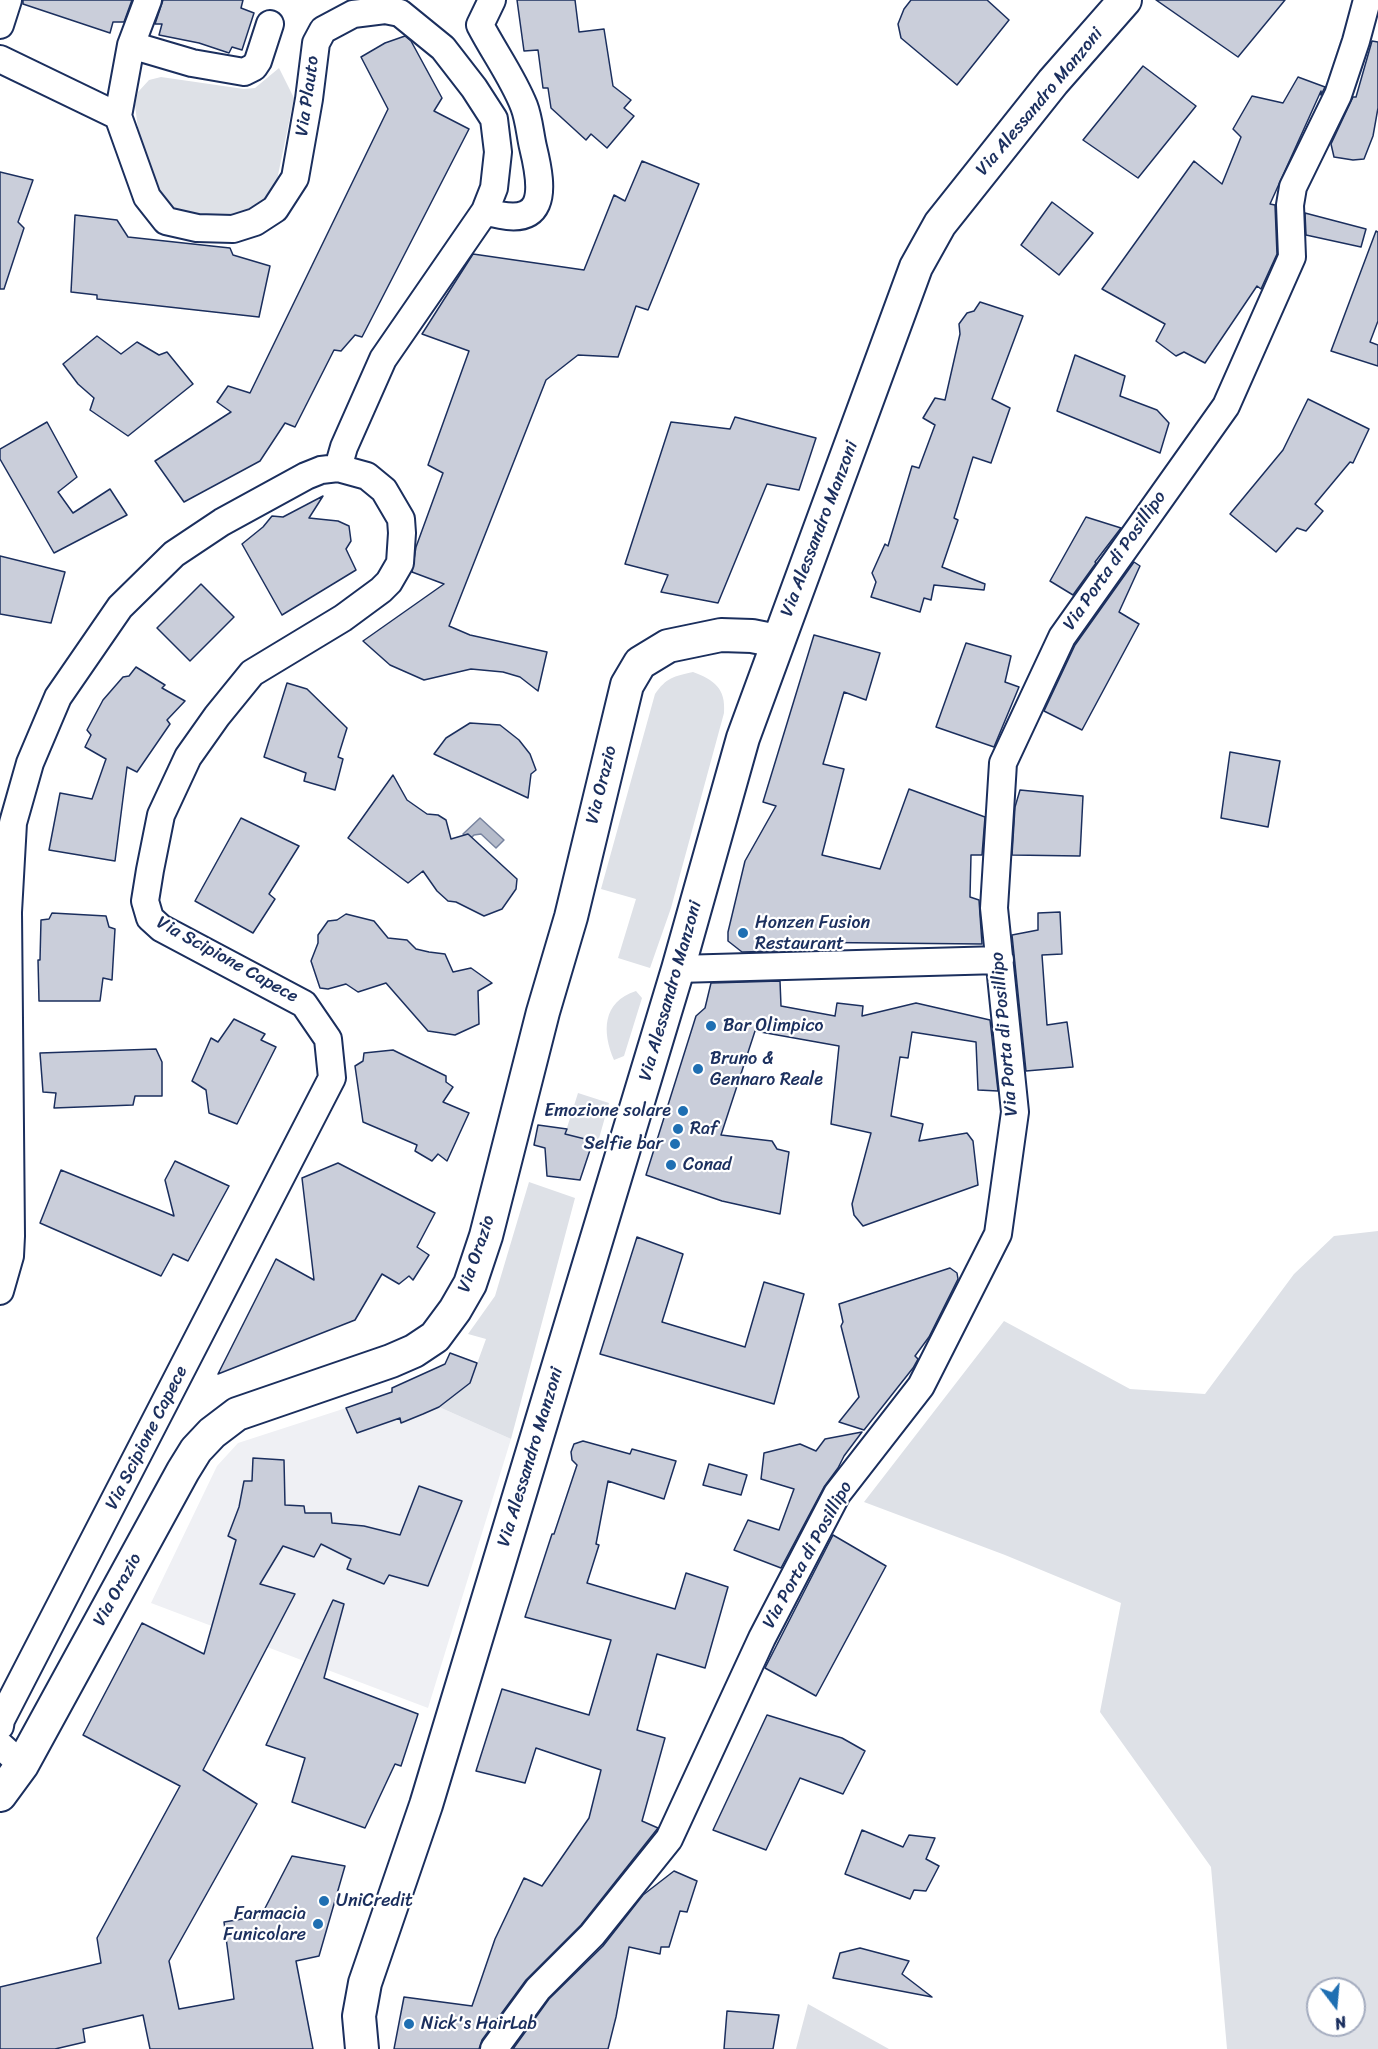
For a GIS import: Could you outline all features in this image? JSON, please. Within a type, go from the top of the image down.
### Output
[{"type":"street","points":[[0,25],[8,0]]},
{"type":"street","points":[[0,59],[118,116],[131,45],[148,0]]},
{"type":"street","points":[[485,211],[506,218],[517,217],[530,211],[537,204],[540,193],[539,175],[524,107],[480,25],[492,0]]},
{"type":"street","name":"Via Alessandro Manzoni","points":[[362,2049],[359,2016],[365,1983],[426,1805],[678,969],[743,738],[916,267],[947,215],[1053,82],[1125,0]]},
{"type":"street","name":"Via Porta di Posillipo","points":[[494,2049],[538,1989],[592,1935],[669,1839],[762,1638],[837,1494],[921,1386],[998,1234],[1015,1112],[994,908],[1003,763],[1062,637],[1226,406],[1292,257],[1290,205],[1293,188],[1338,95],[1367,0]]},
{"type":"street","name":"Via Plauto","points":[[118,116],[147,197],[166,221],[197,228],[233,229],[255,222],[274,209],[295,178],[316,43],[323,30],[353,14],[386,10],[400,13],[443,48],[494,118],[498,152],[495,188],[485,211],[383,359],[344,447],[338,468]]},
{"type":"street","points":[[131,45],[192,63],[244,72],[254,67],[258,61],[270,24]]},
{"type":"street","name":"Via Scipione Capece","points":[[0,1292],[10,1256],[11,1236],[8,912],[13,823],[30,763],[58,697],[120,607],[174,554],[222,522],[306,476],[321,470],[338,468],[367,476],[384,490],[401,519],[400,563],[389,582],[381,590],[343,618],[252,673],[217,716],[188,757],[161,815],[145,901],[150,918],[162,928],[304,1004],[328,1038],[332,1078],[1,1720],[0,1726]]},
{"type":"street","name":"Via Orazio","points":[[0,1795],[11,1755],[196,1450],[212,1433],[237,1414],[414,1351],[435,1337],[455,1310],[470,1284],[486,1236],[543,1012],[571,917],[627,685],[640,663],[668,646],[721,635],[752,636],[777,641]]},
{"type":"street","points":[[678,969],[1000,960]]},
{"type":"shaded area","points":[[279,68],[294,98],[277,180],[268,196],[257,207],[236,218],[214,221],[166,211],[141,153],[135,105],[138,92],[149,80],[161,77],[244,89],[255,88]]},
{"type":"shaded area","points":[[693,672],[713,682],[721,691],[724,713],[671,908],[650,968],[618,958],[636,899],[601,889],[655,694],[671,678]]},
{"type":"shaded area","points":[[636,991],[642,998],[624,1056],[614,1060],[608,1039],[608,1019],[617,1002]]},
{"type":"shaded area","points":[[578,1093],[609,1103],[598,1142],[565,1134]]},
{"type":"shaded area","points":[[529,1182],[575,1198],[511,1439],[439,1407],[470,1383],[486,1339],[468,1334],[495,1296]]},
{"type":"shaded area","points":[[1378,1231],[1378,2049],[1227,2049],[1211,1867],[1100,1712],[1121,1603],[1005,1555],[864,1502],[1004,1321],[1130,1389],[1205,1394],[1294,1274],[1334,1236]]},
{"type":"shaded area","points":[[439,1407],[511,1439],[428,1708],[151,1603],[217,1466],[238,1443],[346,1408],[357,1433],[400,1418],[402,1423]]},
{"type":"shaded area","points":[[808,2004],[889,2049],[796,2049]]},
{"type":"water","points":[[480,818],[504,840],[496,848],[481,834],[474,835],[469,840],[463,834]]},
{"type":"building","points":[[23,0],[132,0],[124,22],[113,22],[110,33],[23,4]]},
{"type":"building","points":[[163,0],[243,0],[241,8],[254,13],[242,50],[232,47],[229,53],[199,43],[159,35],[162,24],[155,24]]},
{"type":"building","points":[[517,0],[575,0],[579,32],[604,29],[613,86],[631,100],[624,108],[634,116],[607,148],[591,134],[586,140],[551,108],[548,88],[543,88],[538,50],[524,51]]},
{"type":"building","points":[[911,0],[987,0],[1009,20],[957,85],[901,38],[898,24],[904,9]]},
{"type":"building","points":[[1156,0],[1285,0],[1238,57]]},
{"type":"building","points":[[405,36],[411,41],[442,98],[434,111],[469,129],[362,337],[355,335],[341,351],[334,350],[295,427],[285,423],[260,461],[184,502],[155,461],[231,412],[217,402],[228,386],[250,393],[388,109],[361,57],[385,43]]},
{"type":"building","points":[[1372,41],[1378,42],[1378,108],[1373,136],[1364,159],[1334,157],[1331,144],[1353,97],[1356,97]]},
{"type":"building","points":[[1143,66],[1196,106],[1138,178],[1083,140]]},
{"type":"building","points":[[1298,77],[1325,87],[1321,95],[1321,91],[1270,204],[1275,205],[1277,254],[1261,289],[1257,286],[1205,363],[1184,352],[1176,356],[1156,341],[1165,324],[1102,289],[1194,161],[1222,184],[1241,137],[1233,129],[1252,96],[1283,103]]},
{"type":"building","points":[[642,161],[699,184],[648,310],[636,306],[618,357],[578,355],[546,380],[449,626],[470,635],[547,652],[538,691],[520,677],[503,672],[471,669],[424,680],[390,665],[363,641],[444,584],[412,572],[416,547],[443,473],[428,465],[469,351],[422,334],[473,254],[584,270],[614,195],[625,201]]},
{"type":"building","points":[[0,172],[33,180],[18,222],[24,228],[4,289],[0,289]]},
{"type":"building","points":[[1052,202],[1093,233],[1059,275],[1021,245]]},
{"type":"building","points":[[1305,213],[1366,229],[1361,247],[1306,235]]},
{"type":"building","points":[[75,215],[117,220],[128,237],[230,248],[233,255],[270,266],[259,317],[97,299],[97,295],[71,292]]},
{"type":"building","points":[[1376,231],[1378,232],[1378,321],[1370,342],[1378,345],[1378,366],[1331,351]]},
{"type":"building","points":[[980,302],[1023,316],[992,399],[1010,408],[991,463],[973,457],[954,518],[958,520],[942,567],[985,584],[984,590],[934,585],[931,600],[924,598],[920,612],[871,597],[876,582],[872,573],[885,544],[888,546],[912,466],[919,468],[935,425],[923,418],[935,398],[945,400],[960,334],[959,324],[967,313],[974,311]]},
{"type":"building","points":[[97,336],[121,354],[137,342],[159,355],[167,352],[193,384],[128,436],[90,410],[94,398],[78,384],[63,364]]},
{"type":"building","points":[[1075,355],[1125,376],[1120,396],[1157,410],[1169,423],[1160,453],[1057,411]]},
{"type":"building","points":[[1308,399],[1369,429],[1353,463],[1350,462],[1315,504],[1323,511],[1306,531],[1297,528],[1276,552],[1230,514],[1283,450]]},
{"type":"building","points":[[735,417],[816,438],[799,490],[767,484],[718,603],[661,592],[668,575],[625,564],[671,422],[730,429]]},
{"type":"building","points":[[47,422],[77,477],[58,492],[73,513],[110,489],[127,515],[54,553],[0,459],[0,449]]},
{"type":"building","points":[[323,496],[309,518],[338,521],[349,526],[351,541],[346,549],[356,570],[282,615],[242,544],[263,527],[272,516],[283,517]]},
{"type":"building","points":[[1086,517],[1121,528],[1073,595],[1050,581]]},
{"type":"building","points":[[0,556],[65,572],[51,623],[0,614]]},
{"type":"building","points":[[1134,562],[1140,566],[1119,612],[1139,624],[1082,730],[1044,711],[1075,645]]},
{"type":"building","points":[[201,584],[234,617],[190,661],[157,628]]},
{"type":"building","points":[[814,635],[880,653],[866,700],[844,692],[823,764],[844,769],[822,855],[880,869],[909,789],[985,817],[982,855],[971,855],[970,897],[979,900],[982,944],[778,942],[778,951],[742,952],[728,941],[728,932],[745,861],[776,806],[763,802]]},
{"type":"building","points":[[966,643],[1011,656],[1005,682],[1019,687],[994,747],[936,727]]},
{"type":"building","points":[[136,667],[165,685],[162,688],[185,701],[167,720],[170,724],[137,772],[127,767],[115,861],[49,850],[60,793],[92,799],[106,759],[85,747],[91,735],[87,730],[103,700],[123,677],[129,676]]},
{"type":"building","points":[[287,683],[307,689],[347,728],[338,757],[343,759],[335,790],[304,781],[306,773],[264,757]]},
{"type":"building","points":[[470,723],[500,725],[519,740],[530,754],[536,770],[531,774],[528,798],[434,754],[446,738]]},
{"type":"building","points":[[1230,752],[1280,761],[1268,827],[1221,818]]},
{"type":"building","points":[[393,775],[407,800],[427,814],[438,815],[446,820],[451,839],[468,834],[517,879],[516,889],[502,909],[484,916],[456,902],[448,901],[437,891],[423,871],[408,883],[348,838]]},
{"type":"building","points":[[1020,790],[1083,796],[1080,856],[1012,855],[1015,807]]},
{"type":"building","points":[[241,818],[299,846],[269,894],[275,899],[253,933],[195,901]]},
{"type":"building","points":[[1060,912],[1062,954],[1042,955],[1047,1025],[1067,1022],[1073,1067],[1026,1071],[1012,935],[1038,930],[1038,913]]},
{"type":"building","points":[[52,913],[106,916],[109,927],[115,929],[112,980],[103,978],[100,1001],[39,1001],[38,960],[40,960],[41,920],[49,919]]},
{"type":"building","points":[[346,914],[374,921],[388,938],[407,940],[416,949],[445,954],[453,972],[471,968],[492,983],[478,991],[479,1024],[455,1035],[428,1031],[386,983],[358,992],[346,984],[328,989],[320,988],[311,961],[318,943],[318,935],[328,921],[337,920]]},
{"type":"building","points":[[780,981],[781,1006],[835,1016],[837,1003],[863,1006],[862,1016],[916,1003],[990,1020],[998,1091],[978,1090],[976,1042],[912,1032],[908,1058],[900,1057],[891,1116],[923,1124],[919,1141],[967,1133],[973,1141],[978,1185],[863,1226],[854,1215],[852,1204],[871,1133],[831,1124],[839,1046],[755,1031],[721,1135],[772,1141],[777,1149],[789,1152],[780,1214],[722,1201],[646,1175],[696,1016],[705,1008],[711,983]]},
{"type":"building","points":[[234,1019],[265,1034],[261,1040],[276,1047],[237,1124],[209,1113],[206,1090],[192,1081],[211,1038],[218,1042]]},
{"type":"building","points":[[156,1049],[162,1062],[162,1096],[135,1096],[133,1105],[54,1108],[56,1093],[43,1092],[40,1053]]},
{"type":"building","points":[[393,1050],[446,1076],[446,1082],[453,1087],[443,1102],[469,1113],[447,1161],[438,1154],[432,1161],[415,1151],[417,1145],[363,1122],[355,1066],[363,1061],[364,1053]]},
{"type":"building","points":[[538,1125],[567,1129],[565,1134],[593,1141],[580,1180],[547,1176],[545,1148],[534,1145]]},
{"type":"building","points":[[175,1161],[229,1186],[188,1261],[173,1254],[161,1276],[40,1223],[61,1170],[174,1216],[165,1180]]},
{"type":"building","points":[[338,1163],[435,1213],[417,1247],[429,1255],[413,1280],[409,1276],[399,1284],[382,1274],[355,1320],[218,1374],[276,1259],[314,1280],[302,1178]]},
{"type":"building","points":[[637,1237],[683,1254],[662,1322],[745,1347],[764,1282],[804,1294],[774,1404],[600,1354]]},
{"type":"building","points":[[950,1268],[957,1273],[958,1279],[929,1337],[915,1356],[918,1359],[913,1368],[864,1430],[839,1422],[859,1397],[841,1326],[843,1322],[839,1304]]},
{"type":"building","points":[[450,1353],[477,1363],[470,1383],[439,1407],[401,1423],[400,1418],[357,1433],[346,1408],[392,1392],[392,1388],[445,1364]]},
{"type":"building","points":[[862,1432],[824,1487],[781,1568],[734,1550],[748,1520],[779,1530],[794,1489],[761,1479],[764,1453],[800,1444],[816,1451],[825,1439]]},
{"type":"building","points":[[583,1441],[630,1454],[632,1449],[676,1461],[664,1499],[608,1481],[596,1544],[599,1545],[587,1583],[675,1609],[686,1573],[728,1587],[705,1668],[657,1654],[637,1730],[665,1738],[642,1821],[658,1828],[581,1925],[526,1980],[482,2040],[479,2049],[394,2049],[404,1997],[472,2006],[495,1939],[524,1878],[542,1886],[589,1818],[601,1770],[536,1748],[525,1783],[476,1771],[502,1689],[589,1715],[611,1640],[525,1617],[577,1465],[572,1460],[571,1452],[574,1444]]},
{"type":"building","points":[[253,1458],[284,1460],[285,1505],[304,1506],[305,1513],[331,1513],[332,1523],[364,1526],[400,1535],[419,1486],[462,1501],[428,1586],[389,1575],[384,1584],[347,1569],[351,1559],[321,1544],[314,1557],[283,1546],[260,1584],[295,1594],[203,1770],[257,1804],[169,1961],[179,2009],[234,1999],[224,1922],[261,1916],[292,1856],[345,1866],[319,1956],[296,1961],[313,2049],[150,2049],[143,2015],[83,2029],[85,2042],[55,2049],[0,2049],[0,1987],[101,1963],[97,1938],[180,1786],[83,1735],[142,1623],[204,1654],[236,1540],[228,1536],[239,1507],[244,1481],[252,1481]]},
{"type":"building","points":[[709,1464],[747,1475],[741,1495],[703,1485]]},
{"type":"building","points":[[833,1535],[886,1566],[816,1696],[765,1668]]},
{"type":"building","points":[[333,1600],[344,1604],[324,1678],[418,1714],[401,1766],[395,1764],[365,1828],[292,1802],[305,1758],[266,1745]]},
{"type":"building","points":[[767,1715],[842,1738],[865,1751],[843,1794],[800,1778],[766,1850],[713,1830]]},
{"type":"building","points":[[862,1830],[903,1847],[909,1835],[935,1838],[926,1859],[939,1866],[926,1891],[914,1890],[910,1899],[845,1874]]},
{"type":"building","points":[[674,1871],[697,1881],[687,1912],[680,1911],[669,1947],[661,1947],[660,1954],[629,1947],[608,2049],[513,2049],[549,1999],[603,1946],[643,1895]]},
{"type":"building","points":[[860,1948],[909,1961],[902,1974],[932,1997],[833,1978],[840,1953]]},
{"type":"building","points":[[727,2011],[779,2015],[773,2049],[724,2049]]},
{"type":"place","name":"Honzen Fusion Restaurant","points":[[743,933]]},
{"type":"place","name":"Bar Olimpico","points":[[711,1026]]},
{"type":"place","name":"Bruno & Gennaro Reale","points":[[698,1069]]},
{"type":"place","name":"Emozione solare","points":[[683,1111]]},
{"type":"place","name":"Raf","points":[[678,1129]]},
{"type":"place","name":"Selfie bar","points":[[675,1144]]},
{"type":"place","name":"Conad","points":[[671,1165]]},
{"type":"place","name":"UniCredit","points":[[324,1901]]},
{"type":"place","name":"Farmacia Funicolare","points":[[318,1924]]},
{"type":"place","name":"Nick's HairLab","points":[[409,2024]]}]
